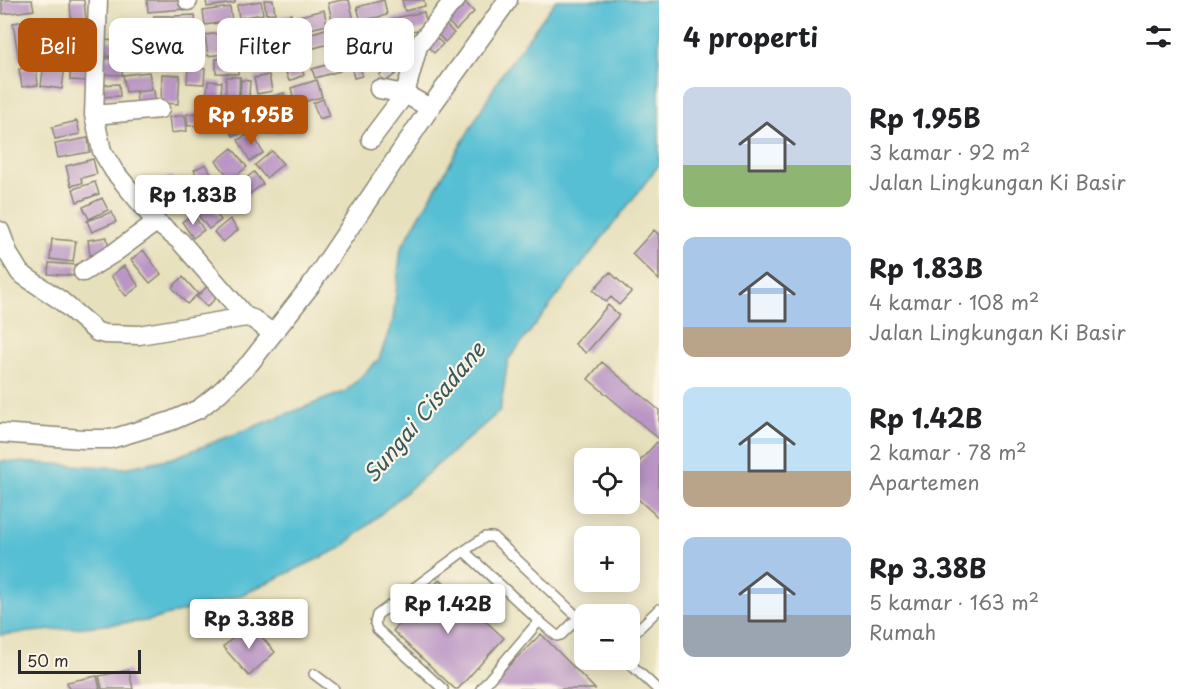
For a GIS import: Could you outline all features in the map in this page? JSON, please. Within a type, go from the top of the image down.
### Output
[{"type":"street","points":[[98,0],[94,115],[102,151],[114,171],[156,222],[180,241],[246,317]]},
{"type":"street","points":[[371,139],[405,94],[418,46],[456,0]]},
{"type":"street","points":[[0,433],[111,440],[171,421],[199,409],[219,393],[250,363],[311,285],[430,108],[508,0]]},
{"type":"street","points":[[379,89],[405,94],[430,108]]},
{"type":"street","points":[[94,115],[160,109]]},
{"type":"street","points":[[82,272],[114,253],[156,222]]},
{"type":"street","points":[[0,231],[9,255],[20,273],[60,300],[97,332],[139,335],[246,317],[253,319],[272,333]]},
{"type":"lane","points":[[442,689],[377,629],[375,619],[377,615],[485,537],[493,537],[574,613]]},
{"type":"lane","points":[[464,551],[555,635],[560,636],[574,626]]},
{"type":"lane","points":[[640,627],[659,609]]},
{"type":"lane","points":[[481,689],[539,621]]},
{"type":"lane","points":[[637,670],[657,689]]},
{"type":"lane","points":[[314,674],[334,689]]},
{"type":"water","name":"Sungai Cisadane","points":[[556,0],[659,0],[659,165],[508,360],[500,411],[341,548],[239,596],[147,621],[0,635],[0,461],[124,468],[173,458],[346,391],[379,359],[393,320],[401,248],[500,77]]},
{"type":"building","points":[[1,0],[32,0],[34,10],[3,14]]},
{"type":"building","points":[[70,0],[84,0],[86,18],[71,18]]},
{"type":"building","points":[[147,0],[185,0],[185,9],[148,12]]},
{"type":"building","points":[[206,0],[235,0],[235,3],[207,7]]},
{"type":"building","points":[[264,0],[273,0],[275,13],[266,14]]},
{"type":"building","points":[[349,0],[354,18],[332,18],[328,3]]},
{"type":"building","points":[[384,0],[387,15],[360,18],[357,7]]},
{"type":"building","points":[[402,0],[424,0],[425,6],[405,11]]},
{"type":"building","points":[[261,1],[263,14],[239,18],[237,5]]},
{"type":"building","points":[[465,2],[474,12],[456,30],[446,20]]},
{"type":"building","points":[[230,7],[232,18],[217,18],[217,23],[205,25],[203,11]]},
{"type":"building","points":[[324,10],[324,26],[312,29],[312,18],[299,18],[299,16]]},
{"type":"building","points":[[424,12],[427,28],[414,31],[414,18],[395,18]]},
{"type":"building","points":[[291,14],[292,18],[278,18]]},
{"type":"building","points":[[195,15],[195,18],[174,18],[174,16]]},
{"type":"building","points":[[154,16],[172,16],[172,18],[154,18]]},
{"type":"building","points":[[18,22],[18,55],[13,23]]},
{"type":"building","points":[[444,23],[454,33],[445,42],[435,31]]},
{"type":"building","points":[[324,29],[324,45],[312,48],[312,33]]},
{"type":"building","points":[[217,34],[217,55],[208,56],[205,35]]},
{"type":"building","points":[[432,34],[443,44],[434,53],[424,42]]},
{"type":"building","points":[[100,40],[109,40],[109,56],[100,56]]},
{"type":"building","points":[[97,58],[109,58],[109,72],[122,72],[122,75],[97,74]]},
{"type":"building","points":[[216,59],[217,72],[238,72],[238,74],[216,73]]},
{"type":"building","points":[[324,66],[324,72],[336,72],[315,78],[312,69]]},
{"type":"building","points":[[20,72],[37,72],[38,85],[22,87]]},
{"type":"building","points":[[43,72],[64,72],[62,89],[41,86]]},
{"type":"building","points":[[70,72],[87,72],[87,81],[70,80]]},
{"type":"building","points":[[149,72],[152,89],[126,92],[123,75]]},
{"type":"building","points":[[188,72],[205,72],[204,84],[187,83]]},
{"type":"building","points":[[303,72],[304,75],[289,81],[286,73]]},
{"type":"building","points":[[352,72],[361,72],[362,76],[354,78]]},
{"type":"building","points":[[383,72],[398,72],[385,82],[379,75]]},
{"type":"building","points":[[162,74],[180,75],[178,104],[161,103]]},
{"type":"building","points":[[269,75],[272,91],[257,94],[254,78]]},
{"type":"building","points":[[226,77],[240,77],[238,109],[225,108]]},
{"type":"building","points":[[241,80],[250,81],[249,97],[240,97]]},
{"type":"building","points":[[317,80],[322,97],[295,104],[291,88]]},
{"type":"building","points":[[208,81],[222,82],[220,104],[206,102]]},
{"type":"building","points":[[119,84],[120,96],[100,97],[99,85]]},
{"type":"building","points":[[154,90],[155,100],[137,102],[136,92]]},
{"type":"building","points":[[284,93],[289,110],[267,117],[261,100]]},
{"type":"building","points":[[323,99],[329,116],[319,119],[313,103]]},
{"type":"building","points":[[257,108],[264,125],[253,129],[247,112]]},
{"type":"building","points":[[218,111],[220,123],[188,126],[187,114]]},
{"type":"building","points":[[241,112],[249,130],[233,136],[226,119]]},
{"type":"building","points":[[288,113],[293,128],[276,134],[271,119]]},
{"type":"building","points":[[185,115],[187,131],[171,133],[169,117]]},
{"type":"building","points":[[77,121],[80,134],[55,139],[52,127]]},
{"type":"building","points":[[252,132],[263,153],[250,161],[238,140]]},
{"type":"building","points":[[88,138],[90,152],[58,158],[55,144]]},
{"type":"building","points":[[232,148],[247,167],[231,180],[216,161]]},
{"type":"building","points":[[272,151],[283,164],[266,178],[255,165]]},
{"type":"building","points":[[93,159],[97,174],[81,178],[82,183],[71,186],[66,166]]},
{"type":"building","points":[[206,164],[218,187],[206,193],[194,170]]},
{"type":"building","points":[[254,172],[263,184],[244,198],[236,186]]},
{"type":"building","points":[[171,176],[184,198],[169,207],[155,186]]},
{"type":"building","points":[[95,182],[99,194],[77,202],[73,189]]},
{"type":"building","points":[[216,193],[235,193],[235,207],[216,207]]},
{"type":"building","points":[[102,198],[108,210],[89,219],[83,207]]},
{"type":"building","points":[[205,199],[221,220],[209,229],[193,209]]},
{"type":"building","points":[[112,212],[116,222],[92,232],[87,221]]},
{"type":"building","points":[[193,214],[204,230],[193,238],[182,222]]},
{"type":"building","points":[[230,219],[238,230],[223,242],[214,232]]},
{"type":"building","points":[[654,230],[659,235],[659,280],[632,254]]},
{"type":"building","points":[[107,237],[109,253],[90,255],[88,240]]},
{"type":"building","points":[[52,239],[76,241],[73,262],[50,259]]},
{"type":"building","points":[[143,250],[161,274],[150,283],[131,260]]},
{"type":"building","points":[[49,263],[77,265],[76,276],[48,274]]},
{"type":"building","points":[[124,266],[139,286],[126,296],[111,276]]},
{"type":"building","points":[[610,272],[631,292],[619,305],[611,297],[606,302],[593,290]]},
{"type":"building","points":[[183,277],[198,294],[187,304],[172,287]]},
{"type":"building","points":[[211,282],[222,292],[207,307],[197,297]]},
{"type":"building","points":[[608,305],[619,315],[586,353],[575,344]]},
{"type":"building","points":[[602,362],[659,410],[659,439],[588,379]]},
{"type":"building","points":[[657,442],[659,444],[659,518],[640,501],[640,461]]},
{"type":"building","points":[[440,579],[504,638],[458,689],[455,689],[393,631]]},
{"type":"building","points":[[249,623],[275,652],[249,676],[223,647]]},
{"type":"building","points":[[541,634],[595,689],[485,689]]},
{"type":"building","points":[[129,670],[133,689],[102,689],[99,676]]},
{"type":"building","points":[[97,676],[100,689],[69,689],[67,682]]}]
